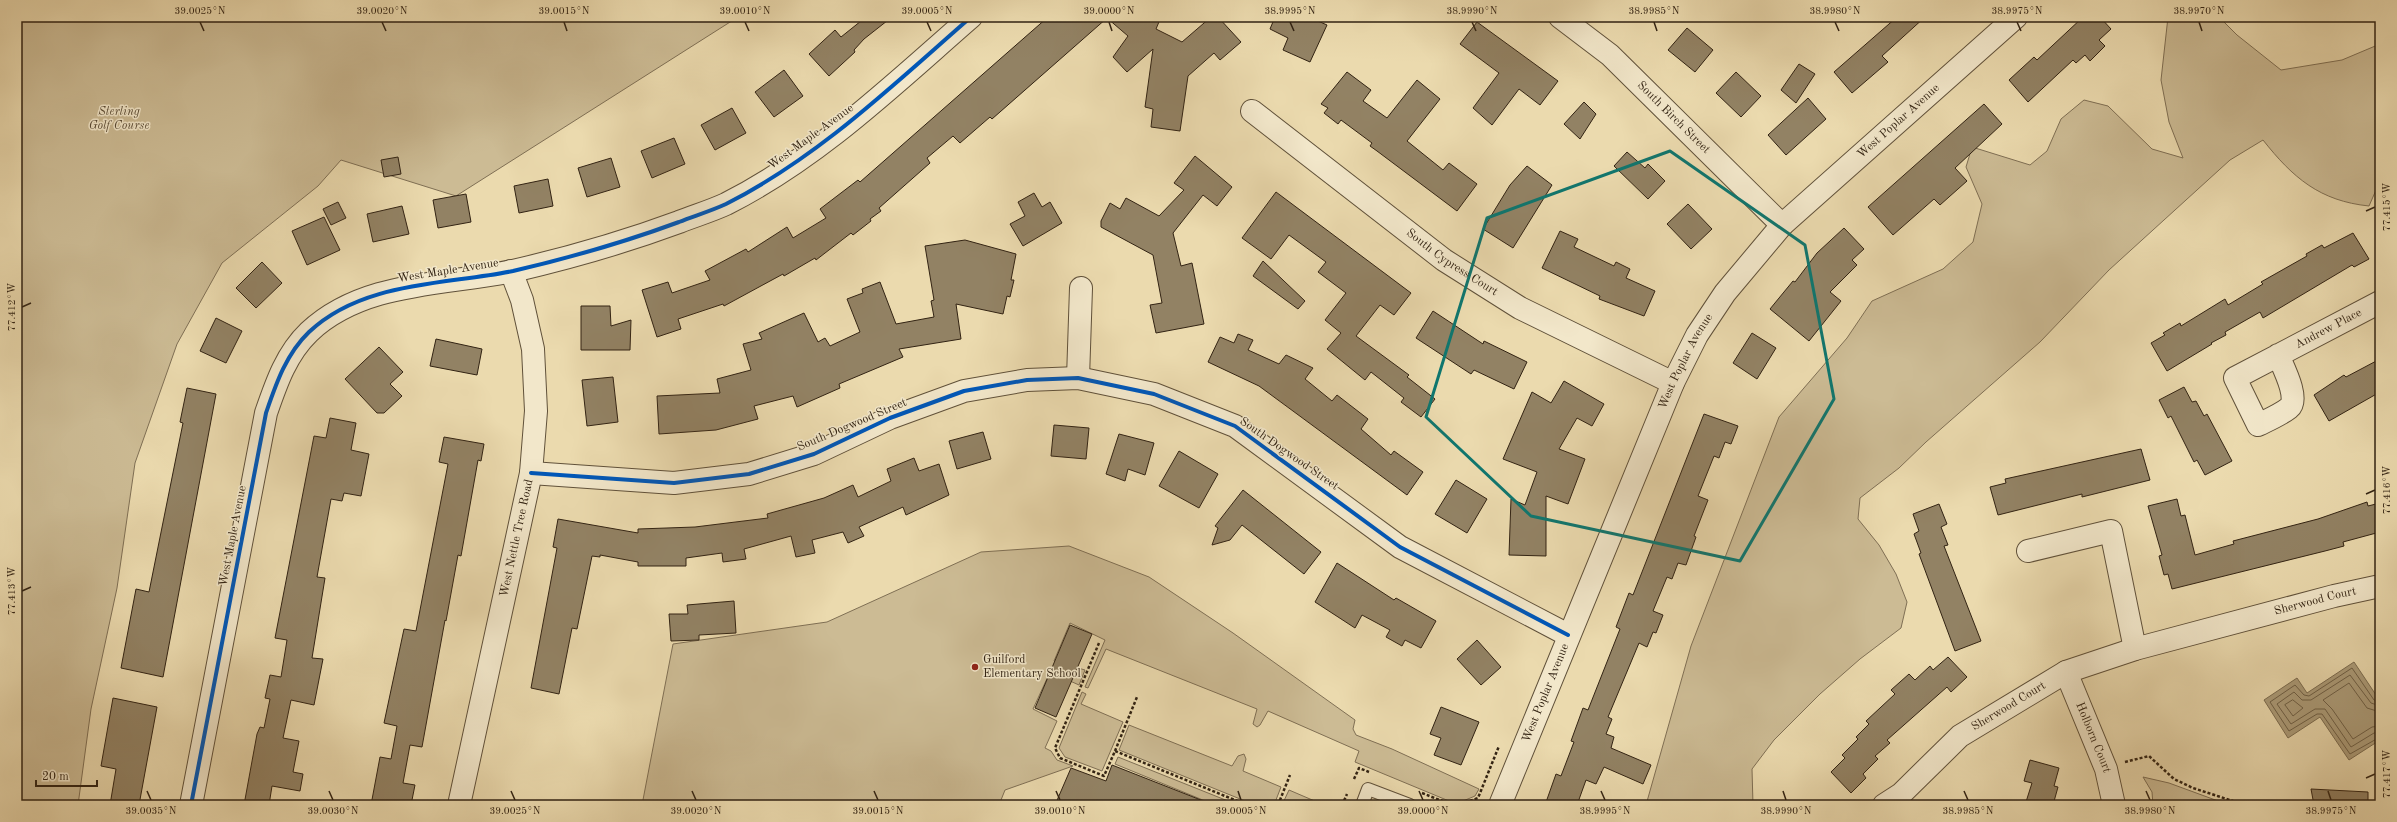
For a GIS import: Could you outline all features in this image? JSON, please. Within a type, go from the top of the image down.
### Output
[{"type":"street","name":"West Maple Avenue","points":[[191,805],[266,413],[282,368],[309,332],[343,308],[395,290],[512,271],[622,243],[731,201],[783,172],[856,118],[971,17]]},
{"type":"street","name":"South Birch Street","points":[[1560,17],[1610,55],[1782,226]]},
{"type":"street","name":"West Poplar Avenue","points":[[1500,805],[1568,635],[1673,383],[1697,335],[1725,292],[1782,226],[2003,21]]},
{"type":"street","name":"South Cypress Court","points":[[1252,111],[1444,260],[1520,308],[1673,383]]},
{"type":"street","name":"West Nettle Tree Road","points":[[459,805],[531,473],[536,412],[533,349],[522,300],[512,271]]},
{"type":"street","points":[[1078,378],[1081,288]]},
{"type":"street","name":"Andrew Place","points":[[2278,356],[2380,302]]},
{"type":"street","name":"South Dogwood Street","points":[[531,473],[674,483],[749,474],[814,454],[890,418],[964,391],[1027,380],[1078,378],[1154,394],[1235,426],[1400,547],[1568,635]]},
{"type":"street","points":[[2028,551],[2111,531],[2135,650]]},
{"type":"street","name":"Sherwood Court","points":[[1895,801],[1960,736],[2066,672],[2135,650],[2334,596],[2380,586]]},
{"type":"street","name":"Holborn Court","points":[[2066,672],[2106,768],[2114,805]]},
{"type":"lane","points":[[1362,805],[1368,789],[1410,805]]},
{"type":"path","points":[[1099,643],[1055,748],[1060,758],[1104,776],[1137,697]]},
{"type":"path","points":[[1415,790],[1450,804],[1464,804],[1478,798],[1500,743]]},
{"type":"path","points":[[1115,751],[1248,805]]},
{"type":"path","points":[[2149,756],[2174,779],[2193,788],[2245,805]]},
{"type":"path","points":[[1352,783],[1359,768],[1373,773]]},
{"type":"path","points":[[1278,805],[1290,775]]},
{"type":"path","points":[[1342,805],[1349,788]]},
{"type":"highlighted area","points":[[1670,151],[1805,245],[1834,399],[1740,561],[1531,516],[1426,417],[1487,218]]},
{"type":"green space","name":"Sterling Golf Course","points":[[17,17],[738,17],[456,196],[341,160],[318,186],[222,263],[177,344],[135,463],[117,588],[91,709],[78,805],[17,805]]},
{"type":"green space","points":[[2168,17],[2219,17],[2237,35],[2281,70],[2342,60],[2380,44],[2380,181],[2369,206],[2336,199],[2309,185],[2285,166],[2263,140],[2230,160],[2109,270],[2040,342],[1926,442],[1899,468],[1860,498],[1858,519],[1879,545],[1896,574],[1907,602],[1901,628],[1860,659],[1820,694],[1774,740],[1752,769],[1753,805],[1646,805],[1691,646],[1779,417],[1847,338],[1872,301],[1943,269],[1973,242],[1982,204],[1966,167],[1972,147],[2030,165],[2047,151],[2061,119],[2084,100],[2108,106],[2152,149],[2183,158],[2169,122],[2161,80]]},
{"type":"green space","name":"Guilford Elementary School","points":[[1069,546],[1149,577],[1233,633],[1355,720],[1353,729],[1356,735],[1392,749],[1479,789],[1475,796],[1463,801],[1449,801],[1355,762],[1359,751],[1268,711],[1260,725],[1257,727],[1253,724],[1257,709],[1106,649],[1088,688],[1085,687],[1105,640],[1070,623],[1054,661],[1076,670],[1078,668],[1085,670],[1079,685],[1050,672],[1033,709],[1057,721],[1045,748],[1051,751],[1057,760],[1073,766],[1005,790],[999,805],[642,805],[673,644],[827,622],[981,552]]},
{"type":"green space","points":[[1082,692],[1086,694],[1081,704],[1123,722],[1102,771],[1065,757],[1059,748]]},
{"type":"green space","points":[[1129,725],[1232,766],[1238,756],[1244,754],[1246,759],[1243,771],[1281,787],[1274,805],[1255,805],[1119,750]]},
{"type":"green space","points":[[1118,757],[1238,805],[1215,805],[1115,764]]},
{"type":"green space","points":[[2143,777],[2169,783],[2229,805],[2153,805],[2152,792]]},
{"type":"green space","points":[[1289,790],[1324,805],[1282,805]]},
{"type":"water","points":[[2354,662],[2378,698],[2380,696],[2380,740],[2349,760],[2320,717],[2288,738],[2264,700],[2297,678],[2307,693]]},
{"type":"building","points":[[866,17],[892,17],[864,39],[854,50],[855,52],[829,76],[809,54],[835,30],[841,37]]},
{"type":"building","points":[[1048,17],[1161,17],[1156,29],[1182,42],[1211,17],[1218,17],[1241,42],[1220,60],[1214,53],[1188,76],[1180,131],[1151,127],[1153,109],[1145,107],[1153,49],[1127,72],[1113,57],[1128,36],[1107,18],[992,119],[990,117],[960,143],[953,136],[927,158],[930,163],[879,208],[881,211],[870,219],[871,221],[853,235],[851,233],[816,260],[815,258],[784,276],[783,274],[724,306],[723,304],[678,319],[681,329],[657,337],[642,290],[668,282],[672,293],[710,280],[705,271],[746,249],[748,252],[787,227],[793,238],[826,218],[820,209],[858,180],[860,182]]},
{"type":"building","points":[[1275,17],[1309,17],[1327,25],[1310,62],[1283,50],[1288,38],[1270,29]]},
{"type":"building","points":[[1897,17],[1925,17],[1882,56],[1888,62],[1852,93],[1834,72]]},
{"type":"building","points":[[2083,17],[2100,17],[2111,29],[2099,40],[2105,46],[2090,61],[2085,55],[2076,63],[2073,60],[2028,102],[2009,80],[2034,57],[2037,60]]},
{"type":"building","points":[[1477,22],[1558,81],[1540,105],[1519,89],[1492,125],[1473,108],[1499,73],[1460,44]]},
{"type":"building","points":[[1687,28],[1713,50],[1695,72],[1668,50]]},
{"type":"building","points":[[1799,64],[1815,74],[1796,103],[1781,90]]},
{"type":"building","points":[[784,70],[803,96],[774,117],[755,92]]},
{"type":"building","points":[[1347,72],[1371,90],[1363,101],[1387,118],[1417,80],[1440,99],[1407,141],[1443,170],[1449,163],[1477,184],[1457,211],[1370,146],[1372,143],[1341,120],[1338,124],[1324,113],[1328,108],[1321,104]]},
{"type":"building","points":[[1736,72],[1761,96],[1741,117],[1716,93]]},
{"type":"building","points":[[1808,98],[1826,119],[1786,155],[1768,135]]},
{"type":"building","points":[[1584,102],[1596,114],[1580,139],[1564,124]]},
{"type":"building","points":[[1984,104],[2002,124],[1955,168],[1967,181],[1940,205],[1934,199],[1893,235],[1868,207]]},
{"type":"building","points":[[732,108],[746,133],[715,150],[701,125]]},
{"type":"building","points":[[674,138],[685,164],[652,178],[641,151]]},
{"type":"building","points":[[1627,152],[1645,168],[1648,164],[1665,181],[1648,199],[1614,166]]},
{"type":"building","points":[[1195,156],[1232,187],[1217,206],[1203,195],[1173,233],[1181,266],[1192,263],[1204,324],[1156,333],[1150,305],[1162,303],[1153,255],[1101,227],[1101,221],[1110,203],[1120,209],[1126,198],[1159,216],[1184,190],[1174,183]]},
{"type":"building","points":[[398,157],[401,174],[384,177],[381,160]]},
{"type":"building","points":[[611,158],[620,187],[587,197],[578,168]]},
{"type":"building","points":[[1527,166],[1552,185],[1513,248],[1483,229],[1510,185]]},
{"type":"building","points":[[548,179],[553,206],[519,213],[514,186]]},
{"type":"building","points":[[1276,192],[1411,293],[1394,315],[1380,305],[1356,336],[1409,375],[1407,377],[1435,399],[1421,417],[1401,402],[1404,398],[1371,372],[1365,380],[1327,349],[1341,333],[1325,320],[1346,293],[1318,272],[1326,262],[1289,235],[1271,259],[1242,238]]},
{"type":"building","points":[[1034,193],[1042,207],[1050,202],[1062,223],[1023,246],[1010,224],[1025,216],[1018,202]]},
{"type":"building","points":[[466,194],[471,222],[438,228],[433,200]]},
{"type":"building","points":[[338,202],[346,218],[331,225],[323,209]]},
{"type":"building","points":[[1688,204],[1712,229],[1691,249],[1667,224]]},
{"type":"building","points":[[402,206],[409,234],[373,242],[367,214]]},
{"type":"building","points":[[324,217],[340,250],[307,265],[292,231]]},
{"type":"building","points":[[1844,228],[1864,249],[1852,260],[1857,265],[1830,292],[1841,301],[1809,341],[1770,309],[1793,281],[1795,282],[1817,253]]},
{"type":"building","points":[[1560,231],[1578,239],[1574,247],[1614,266],[1616,262],[1630,269],[1626,278],[1655,291],[1644,316],[1599,299],[1600,296],[1542,268]]},
{"type":"building","points":[[2353,233],[2369,259],[2354,267],[2352,265],[2263,318],[2260,312],[2225,332],[2226,335],[2167,371],[2151,343],[2165,335],[2163,333],[2180,323],[2181,326],[2225,299],[2228,305],[2263,284],[2261,282],[2307,256],[2306,254],[2322,245],[2324,248]]},
{"type":"building","points":[[965,240],[1016,254],[1011,280],[1014,280],[1010,297],[1007,296],[1003,314],[956,304],[961,339],[899,349],[903,357],[839,384],[840,388],[797,407],[793,396],[754,406],[758,419],[716,430],[659,434],[657,396],[720,393],[717,379],[751,370],[743,344],[762,339],[759,333],[804,313],[818,342],[825,338],[830,346],[860,332],[847,299],[863,293],[862,289],[880,282],[896,324],[934,317],[931,301],[934,300],[925,246]]},
{"type":"building","points":[[1263,261],[1305,301],[1298,309],[1253,276]]},
{"type":"building","points":[[262,262],[282,283],[256,308],[236,288]]},
{"type":"building","points":[[581,306],[610,306],[611,326],[631,320],[630,350],[581,350]]},
{"type":"building","points":[[1433,311],[1483,344],[1484,341],[1527,362],[1514,389],[1474,370],[1471,374],[1416,338]]},
{"type":"building","points":[[216,318],[242,331],[226,363],[200,351]]},
{"type":"building","points":[[1752,333],[1776,348],[1757,379],[1733,363]]},
{"type":"building","points":[[1238,334],[1253,340],[1248,350],[1279,364],[1286,355],[1313,368],[1305,379],[1332,401],[1337,395],[1368,419],[1361,429],[1391,455],[1394,451],[1423,472],[1407,495],[1259,386],[1208,362],[1220,337],[1234,343]]},
{"type":"building","points":[[436,339],[482,349],[477,375],[430,366]]},
{"type":"building","points":[[379,347],[403,372],[390,384],[402,396],[384,413],[377,413],[345,379]]},
{"type":"building","points":[[2380,359],[2380,392],[2329,421],[2314,395],[2344,375],[2346,377]]},
{"type":"building","points":[[613,377],[618,422],[587,426],[582,380]]},
{"type":"building","points":[[1564,381],[1604,404],[1592,426],[1577,418],[1559,449],[1585,459],[1568,504],[1546,496],[1546,556],[1509,555],[1511,499],[1525,505],[1537,472],[1503,459],[1532,392],[1551,403]]},
{"type":"building","points":[[2184,387],[2192,402],[2196,401],[2204,416],[2207,414],[2232,461],[2205,475],[2197,460],[2194,462],[2171,416],[2168,418],[2159,400]]},
{"type":"building","points":[[187,388],[216,394],[163,677],[121,668],[136,589],[149,592],[183,423],[180,422]]},
{"type":"building","points":[[1704,414],[1738,426],[1731,444],[1725,442],[1719,458],[1714,456],[1698,496],[1708,500],[1694,536],[1696,537],[1686,565],[1678,563],[1672,579],[1667,577],[1653,611],[1663,615],[1656,633],[1653,632],[1647,647],[1639,643],[1608,717],[1612,719],[1606,734],[1614,737],[1611,748],[1651,765],[1643,784],[1604,767],[1596,784],[1586,780],[1577,805],[1545,805],[1556,774],[1561,776],[1574,742],[1571,741],[1583,708],[1588,710],[1620,629],[1616,627],[1629,593],[1633,595]]},
{"type":"building","points":[[330,418],[356,423],[351,450],[369,454],[361,496],[344,493],[342,501],[331,499],[317,577],[325,578],[312,658],[323,659],[314,705],[291,700],[283,738],[299,741],[293,772],[303,774],[300,791],[272,786],[269,805],[244,805],[257,734],[260,727],[264,728],[270,699],[265,698],[270,675],[281,677],[287,640],[275,638],[314,436],[326,438]]},
{"type":"building","points":[[1054,425],[1089,428],[1086,459],[1051,456]]},
{"type":"building","points":[[983,432],[991,459],[957,469],[949,441]]},
{"type":"building","points":[[1119,434],[1154,443],[1145,475],[1128,469],[1125,481],[1106,474]]},
{"type":"building","points":[[444,437],[484,444],[481,461],[478,460],[461,556],[458,555],[422,747],[410,745],[403,783],[415,785],[411,805],[371,805],[380,757],[391,759],[397,726],[384,723],[404,629],[416,631],[448,464],[439,462]]},
{"type":"building","points":[[2141,449],[2150,480],[2082,497],[2082,494],[1998,515],[1990,487],[2006,483],[2005,479]]},
{"type":"building","points":[[1179,451],[1218,474],[1199,508],[1159,486]]},
{"type":"building","points":[[914,458],[919,471],[939,464],[949,495],[906,515],[903,507],[859,527],[864,536],[848,543],[843,532],[812,540],[815,553],[796,557],[791,536],[744,549],[746,559],[723,562],[722,553],[686,558],[686,566],[638,566],[638,562],[600,555],[600,557],[592,556],[577,629],[572,628],[559,694],[531,688],[557,548],[553,547],[558,519],[638,533],[638,529],[695,527],[768,518],[767,514],[824,498],[853,485],[858,497],[891,481],[887,469]]},
{"type":"building","points":[[1456,480],[1487,499],[1467,533],[1435,514]]},
{"type":"building","points":[[1243,490],[1321,552],[1304,574],[1242,525],[1230,540],[1212,545],[1218,528],[1215,526]]},
{"type":"building","points":[[2177,499],[2181,516],[2185,515],[2195,555],[2234,544],[2233,541],[2318,519],[2367,502],[2368,506],[2380,503],[2380,532],[2343,542],[2344,546],[2172,589],[2168,574],[2164,575],[2159,556],[2162,555],[2148,506]]},
{"type":"building","points":[[1939,504],[1947,524],[1941,527],[1948,545],[1944,546],[1981,641],[1955,651],[1919,554],[1921,553],[1914,534],[1919,531],[1913,514]]},
{"type":"building","points":[[1337,563],[1394,600],[1396,598],[1436,621],[1421,648],[1405,640],[1402,646],[1386,637],[1390,630],[1362,615],[1355,628],[1315,602]]},
{"type":"building","points":[[734,601],[736,633],[699,635],[699,640],[671,641],[669,614],[688,614],[687,605]]},
{"type":"building","points":[[1070,625],[1092,634],[1056,717],[1035,708]]},
{"type":"building","points":[[1477,640],[1501,667],[1481,685],[1457,659]]},
{"type":"building","points":[[1948,657],[1967,677],[1951,692],[1947,687],[1887,740],[1890,743],[1875,756],[1878,759],[1863,774],[1866,778],[1851,793],[1831,772],[1845,758],[1842,755],[1858,739],[1856,737],[1869,724],[1866,721],[1895,694],[1891,690],[1909,674],[1915,680],[1930,666],[1933,670]]},
{"type":"building","points":[[113,698],[157,707],[139,805],[110,805],[116,769],[101,766]]},
{"type":"building","points":[[1441,707],[1479,722],[1461,765],[1434,755],[1441,738],[1430,734]]},
{"type":"building","points":[[2030,760],[2059,768],[2054,786],[2058,787],[2053,805],[2025,805],[2032,783],[2024,781]]},
{"type":"building","points":[[1112,765],[1211,804],[1055,805],[1071,768],[1106,781]]},
{"type":"building","points":[[2311,789],[2368,792],[2368,805],[2314,805]]},
{"type":"cycle path","points":[[191,805],[266,413],[278,380],[288,360],[309,332],[330,315],[354,303],[379,294],[433,283],[487,276],[555,261],[638,236],[726,204],[760,185],[824,142],[884,93],[971,17]]},
{"type":"cycle path","points":[[531,473],[674,483],[749,474],[814,454],[890,418],[964,391],[1027,380],[1078,378],[1154,394],[1235,426],[1400,547],[1568,635]]},
{"type":"place","name":"Guilford Elementary School","points":[[975,667]]}]
